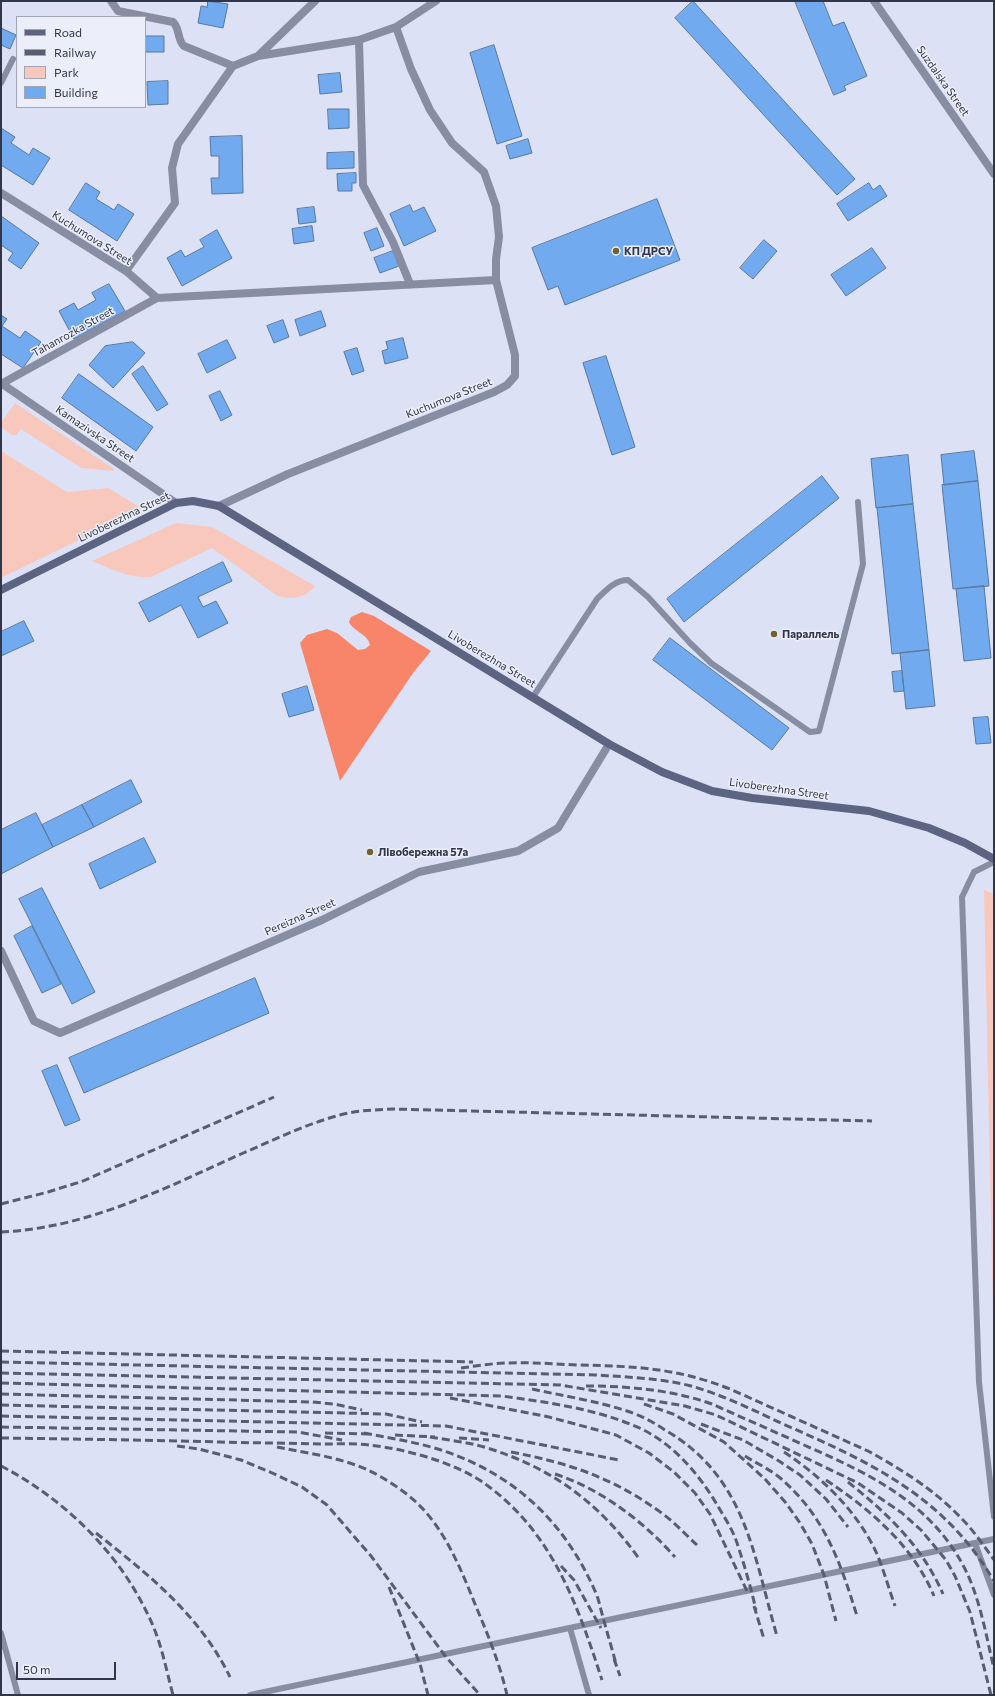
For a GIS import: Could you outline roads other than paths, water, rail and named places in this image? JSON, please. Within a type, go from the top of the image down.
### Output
[{"type":"main road","name":"Livoberezhna Street","points":[[1,590],[176,503],[192,501],[219,506],[609,744],[662,772],[712,791],[752,798],[869,811],[929,828],[965,843],[994,861]]},
{"type":"street","points":[[111,1],[118,11],[143,16]]},
{"type":"street","points":[[258,56],[315,1]]},
{"type":"street","points":[[126,271],[175,203],[172,168],[178,144],[233,66],[258,56],[359,40],[396,27],[436,1]]},
{"type":"street","name":"Suzdalska Street","points":[[874,1],[994,174]]},
{"type":"street","points":[[146,17],[173,22],[177,25],[182,44],[184,46],[233,66]]},
{"type":"street","name":"Kuchumova Street","points":[[219,506],[288,474],[494,392],[507,385],[514,376],[515,355],[496,280],[496,260],[499,237],[496,206],[484,172],[452,143],[430,110],[411,69],[396,27]]},
{"type":"street","points":[[359,40],[364,185],[393,242],[410,284]]},
{"type":"street","name":"Kuchumova Street","points":[[1,193],[126,271],[157,298]]},
{"type":"street","points":[[157,298],[496,280]]},
{"type":"street","name":"Tahanrozka Street","points":[[1,384],[157,298]]},
{"type":"street","name":"Kamazivska Street","points":[[1,384],[176,503]]},
{"type":"street","name":"Pereizna Street","points":[[1,951],[34,1021],[60,1033],[322,920],[419,872],[518,851],[558,828],[609,744]]},
{"type":"lane","points":[[1,83],[13,59]]},
{"type":"lane","points":[[534,697],[597,599],[610,586],[622,580],[628,580],[648,596],[690,643],[711,662],[810,732],[819,731],[863,564],[858,502]]},
{"type":"lane","points":[[994,861],[974,872],[962,897],[979,1382],[994,1517]]},
{"type":"lane","points":[[250,1695],[994,1539]]},
{"type":"lane","points":[[975,1543],[994,1595]]},
{"type":"lane","points":[[570,1628],[588,1695]]},
{"type":"lane","points":[[1,1634],[18,1695]]},
{"type":"railway","points":[[1,1204],[83,1181],[274,1097]]},
{"type":"railway","points":[[1,1232],[33,1229],[95,1215],[154,1193],[302,1128],[340,1115],[360,1111],[394,1109],[872,1121]]},
{"type":"railway","points":[[1,1351],[473,1362]]},
{"type":"railway","points":[[1,1362],[595,1375],[643,1378],[679,1383],[726,1398],[815,1438],[875,1468],[928,1504],[952,1526],[974,1551],[994,1581]]},
{"type":"railway","points":[[461,1368],[503,1363],[636,1367],[673,1372],[711,1382],[730,1389],[868,1451],[893,1465],[930,1490],[952,1509],[971,1528],[994,1560]]},
{"type":"railway","points":[[1,1373],[560,1385],[685,1406],[716,1415],[858,1483],[902,1513],[921,1530],[946,1560],[955,1576],[970,1612],[991,1695]]},
{"type":"railway","points":[[1,1383],[502,1396],[551,1403],[615,1418],[644,1430],[658,1438],[682,1458],[702,1482],[734,1536],[756,1610]]},
{"type":"railway","points":[[586,1386],[618,1387],[666,1392],[712,1404],[851,1467],[895,1492],[934,1524],[950,1544],[964,1567],[970,1579],[978,1604],[994,1669]]},
{"type":"railway","points":[[532,1389],[592,1401],[615,1407],[642,1417],[656,1424],[692,1449],[713,1470],[730,1494],[742,1520],[761,1576],[777,1636]]},
{"type":"railway","points":[[1,1394],[312,1402],[334,1404],[362,1410]]},
{"type":"railway","points":[[450,1398],[549,1417],[616,1435],[649,1453],[674,1472],[695,1493],[710,1514],[747,1591]]},
{"type":"railway","points":[[644,1404],[673,1414],[724,1442],[765,1479],[786,1503],[812,1544],[824,1575],[836,1621]]},
{"type":"railway","points":[[1,1405],[386,1414],[422,1422]]},
{"type":"railway","points":[[1,1416],[446,1426],[619,1460]]},
{"type":"railway","points":[[701,1424],[743,1440],[800,1475],[826,1499],[848,1527]]},
{"type":"railway","points":[[1,1427],[298,1432],[342,1440]]},
{"type":"railway","points":[[325,1433],[369,1434]]},
{"type":"railway","points":[[364,1433],[403,1440],[441,1450],[467,1460],[492,1472],[534,1503],[552,1522],[568,1543],[595,1591],[598,1597],[616,1664]]},
{"type":"railway","points":[[395,1435],[435,1437]]},
{"type":"railway","points":[[430,1437],[464,1442],[484,1447],[531,1465],[552,1477],[591,1504],[625,1540],[640,1560]]},
{"type":"railway","points":[[1,1438],[357,1444],[399,1450],[431,1458],[462,1470],[488,1486],[511,1505],[530,1526],[546,1549],[573,1599],[602,1680]]},
{"type":"railway","points":[[459,1438],[489,1440]]},
{"type":"railway","points":[[177,1446],[199,1449],[241,1460],[302,1487],[327,1505],[371,1556],[446,1657],[480,1695]]},
{"type":"railway","points":[[277,1447],[311,1453],[346,1462],[368,1470],[387,1480],[405,1493],[427,1513],[445,1538],[465,1581],[494,1651],[507,1695]]},
{"type":"railway","points":[[511,1452],[552,1461],[609,1481],[645,1501],[663,1514],[697,1545]]},
{"type":"railway","points":[[784,1452],[825,1484],[838,1497],[860,1524],[877,1554],[895,1606]]},
{"type":"railway","points":[[745,1456],[779,1477],[808,1507],[819,1523],[837,1558],[857,1616]]},
{"type":"railway","points":[[1,1466],[24,1479],[67,1511],[87,1529],[122,1570],[137,1593],[153,1626],[163,1655],[173,1695]]},
{"type":"railway","points":[[555,1474],[572,1480],[605,1497],[635,1519],[675,1557]]},
{"type":"railway","points":[[826,1480],[859,1504],[889,1530],[915,1561],[934,1596]]},
{"type":"railway","points":[[848,1482],[877,1506],[903,1532],[925,1561],[943,1594]]},
{"type":"railway","points":[[96,1533],[154,1580],[188,1615],[218,1654],[230,1677]]},
{"type":"railway","points":[[561,1566],[574,1580],[601,1628]]},
{"type":"railway","points":[[389,1587],[420,1664],[428,1695]]},
{"type":"railway","points":[[754,1606],[764,1639]]},
{"type":"railway","points":[[614,1659],[620,1676]]},
{"type":"place","name":"КП ДРСУ","points":[[616,251]]},
{"type":"place","name":"Параллель","points":[[774,634]]},
{"type":"place","name":"Лівобережна 57а","points":[[370,852]]}]
